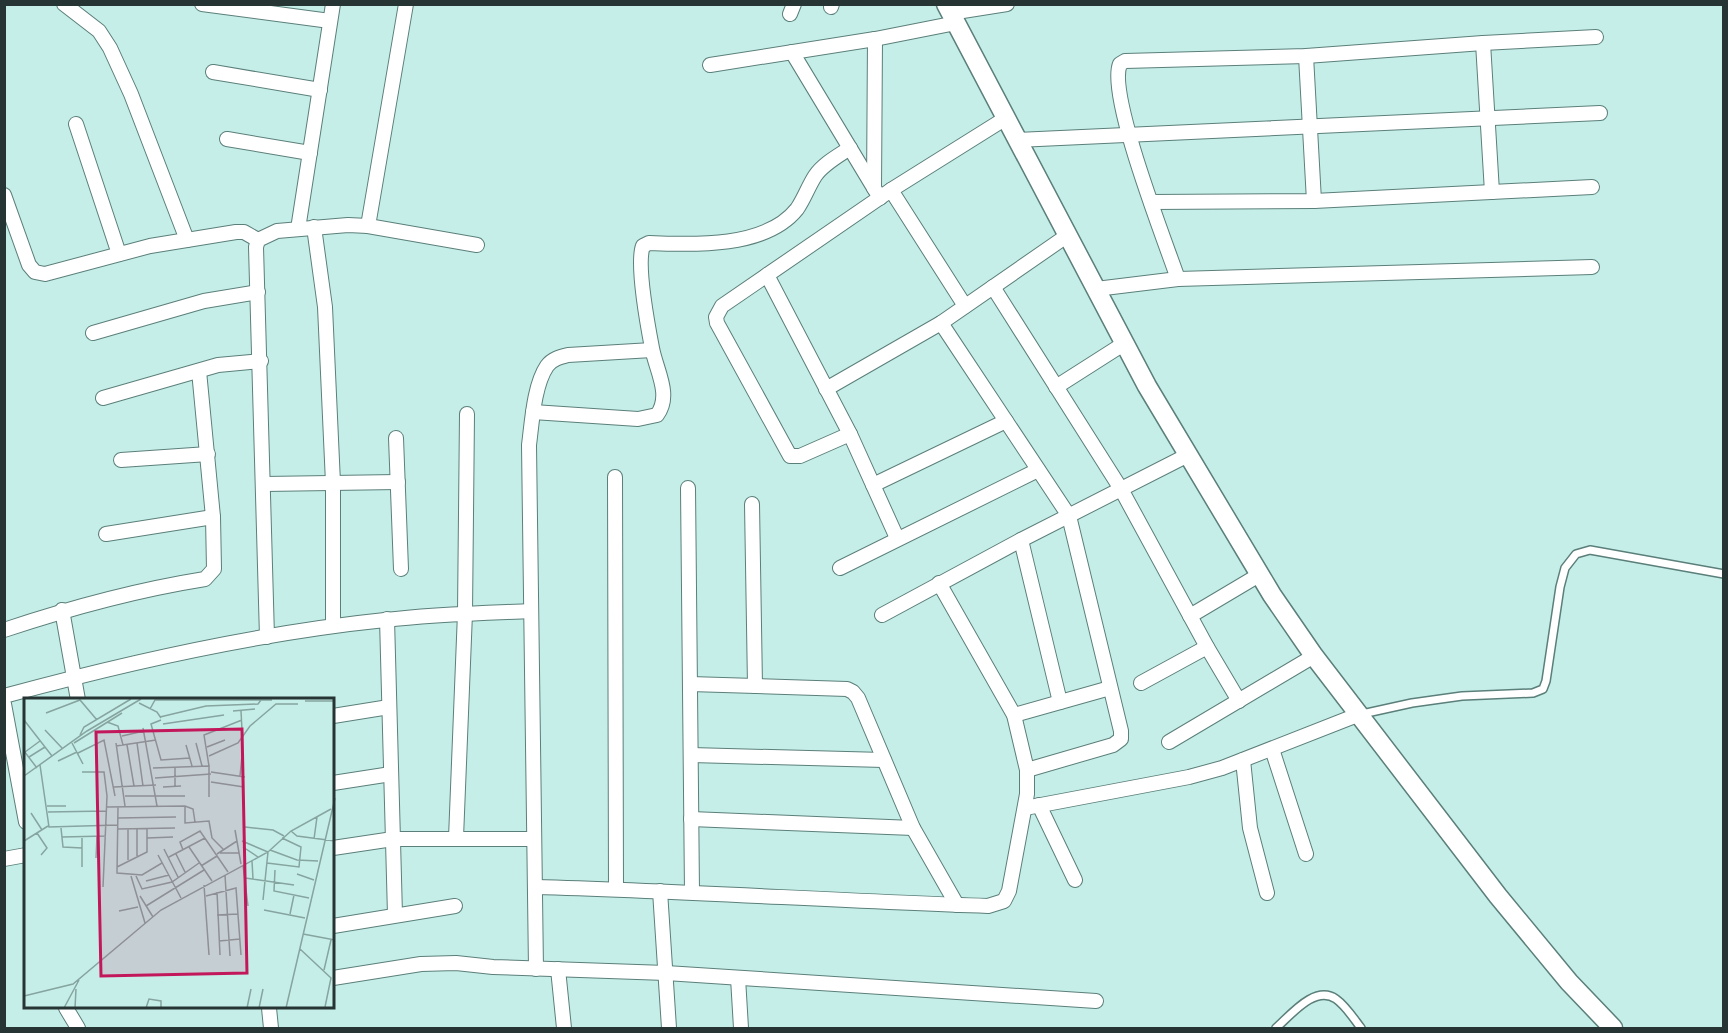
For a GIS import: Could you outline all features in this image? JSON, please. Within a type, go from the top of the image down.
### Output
[{"type":"main road","points":[[951,13],[1147,386],[1259,575],[1314,656],[1498,896],[1569,982],[1613,1029]]},
{"type":"street","points":[[64,4],[99,31],[110,48],[131,94],[187,240]]},
{"type":"street","points":[[202,4],[330,21]]},
{"type":"street","points":[[298,229],[333,4]]},
{"type":"street","points":[[368,226],[406,4]]},
{"type":"street","points":[[710,65],[875,39],[951,13],[1006,4]]},
{"type":"street","points":[[1178,279],[1129,136],[1117,75],[1120,64],[1125,61],[1306,56],[1596,37]]},
{"type":"street","points":[[875,39],[882,192]]},
{"type":"street","points":[[1483,43],[1492,192]]},
{"type":"street","points":[[792,52],[850,148],[965,306]]},
{"type":"street","points":[[1306,56],[1314,201]]},
{"type":"street","points":[[213,72],[320,90]]},
{"type":"street","points":[[1017,140],[1600,113]]},
{"type":"street","points":[[849,434],[800,456],[790,456],[717,323],[716,317],[722,306],[882,192],[1006,118]]},
{"type":"street","points":[[76,124],[119,254]]},
{"type":"street","points":[[227,139],[310,153]]},
{"type":"street","points":[[533,412],[638,419],[657,415],[662,409],[664,392],[652,350],[640,263],[643,246],[649,243],[707,244],[749,237],[784,222],[798,208],[824,165],[850,148]]},
{"type":"street","points":[[1151,202],[1314,201],[1592,187]]},
{"type":"street","points":[[4,195],[29,265],[35,272],[45,274],[150,246],[236,232],[264,236],[315,227],[368,226],[477,245]]},
{"type":"street","points":[[315,227],[325,306],[333,483],[333,626]]},
{"type":"street","points":[[826,389],[941,323],[1068,234]]},
{"type":"street","points":[[264,236],[256,247],[267,637]]},
{"type":"street","points":[[1096,289],[1178,279],[1592,267]]},
{"type":"street","points":[[767,275],[849,434],[897,538]]},
{"type":"street","points":[[993,287],[1121,489],[1239,701]]},
{"type":"street","points":[[93,333],[204,301],[258,292]]},
{"type":"street","points":[[941,323],[1069,516],[1121,731],[1121,739],[1118,742],[1027,770]]},
{"type":"street","points":[[1056,387],[1125,343]]},
{"type":"street","points":[[536,969],[529,445],[533,412],[540,381],[547,366],[556,358],[652,350]]},
{"type":"street","points":[[102,398],[234,362],[261,361]]},
{"type":"street","points":[[4,630],[62,610],[163,586],[205,579],[214,568],[213,517],[199,371]]},
{"type":"street","points":[[456,838],[465,613],[467,414]]},
{"type":"street","points":[[873,485],[1006,421]]},
{"type":"street","points":[[396,438],[401,569]]},
{"type":"street","points":[[121,459],[208,454]]},
{"type":"street","points":[[882,615],[1021,540],[1188,455]]},
{"type":"street","points":[[840,568],[1038,470]]},
{"type":"street","points":[[615,477],[616,889]]},
{"type":"street","points":[[264,484],[398,482]]},
{"type":"street","points":[[688,488],[692,892]]},
{"type":"street","points":[[752,504],[755,686]]},
{"type":"street","points":[[106,534],[213,517]]},
{"type":"street","points":[[1021,540],[1060,702]]},
{"type":"street","points":[[1190,616],[1259,575]]},
{"type":"street","points":[[939,583],[1014,715],[1027,770],[1027,794],[1075,880]]},
{"type":"street","points":[[62,610],[78,698]]},
{"type":"street","points":[[4,696],[75,677],[267,637],[333,626],[465,613],[531,611]]},
{"type":"street","points":[[387,619],[395,915]]},
{"type":"street","points":[[1141,683],[1207,647]]},
{"type":"street","points":[[1169,742],[1314,656]]},
{"type":"street","points":[[690,684],[847,689],[853,692],[858,698],[913,828],[957,905]]},
{"type":"street","points":[[1014,715],[1110,688]]},
{"type":"street","points":[[4,704],[24,811]]},
{"type":"street","points":[[334,716],[389,707]]},
{"type":"street","points":[[1032,806],[1188,777],[1243,760],[1360,714]]},
{"type":"street","points":[[1272,749],[1306,854]]},
{"type":"street","points":[[691,754],[884,760]]},
{"type":"street","points":[[1243,760],[1250,828],[1268,893]]},
{"type":"street","points":[[334,783],[391,774]]},
{"type":"street","points":[[535,887],[692,892],[878,903],[997,904],[1004,901],[1009,891],[1020,834],[1032,806]]},
{"type":"street","points":[[691,819],[913,828]]},
{"type":"street","points":[[334,848],[393,839],[534,839]]},
{"type":"street","points":[[4,859],[24,855]]},
{"type":"street","points":[[660,891],[669,1029]]},
{"type":"street","points":[[334,926],[455,906]]},
{"type":"street","points":[[334,978],[421,964],[456,963],[536,969],[666,973],[1096,1001]]},
{"type":"street","points":[[558,969],[564,1029]]},
{"type":"street","points":[[738,978],[741,1029]]},
{"type":"street","points":[[67,1009],[78,1029]]},
{"type":"street","points":[[269,1009],[271,1029]]},
{"type":"lane","points":[[1360,714],[1462,696],[1533,693],[1543,689],[1565,568],[1570,560],[1582,552],[1590,550],[1724,574]]},
{"type":"lane","points":[[1276,1029],[1312,998],[1328,995],[1337,999],[1361,1029]]}]
